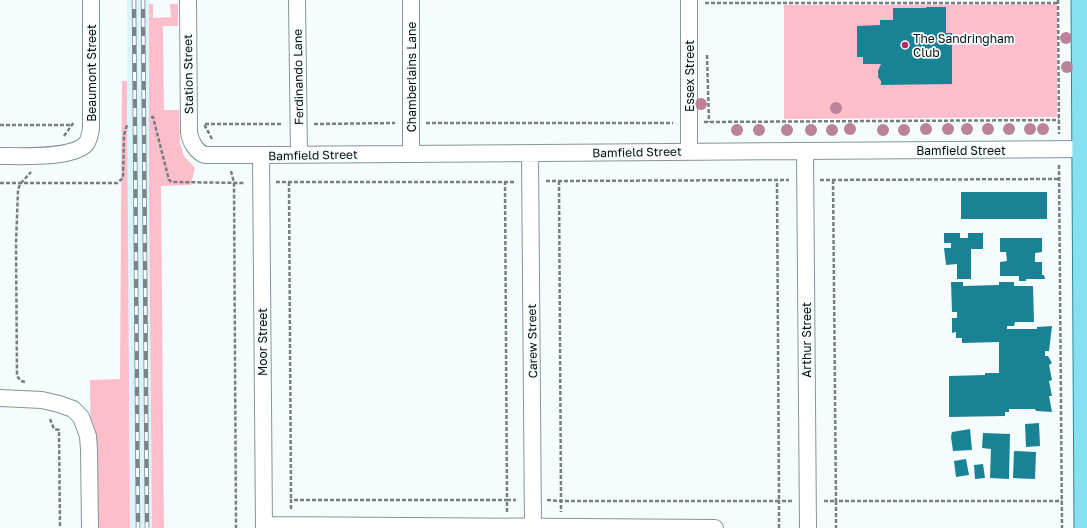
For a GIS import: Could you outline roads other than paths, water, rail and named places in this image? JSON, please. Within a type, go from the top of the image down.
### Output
[{"type":"main road","points":[[1082,0],[1086,441],[1085,528]]},
{"type":"street","name":"Beaumont Street","points":[[0,156],[45,156],[75,151],[88,141],[91,129],[91,0]]},
{"type":"street","name":"Station Street","points":[[188,0],[189,132],[195,146]]},
{"type":"street","name":"Ferdinando Lane","points":[[297,0],[299,155]]},
{"type":"street","name":"Chamberlains Lane","points":[[411,0],[411,154]]},
{"type":"street","name":"Essex Street","points":[[689,152],[700,1]]},
{"type":"street","name":"Bamfield Street","points":[[195,146],[201,153],[220,155],[1083,149]]},
{"type":"street","name":"Arthur Street","points":[[805,151],[808,528]]},
{"type":"street","name":"Carew Street","points":[[530,154],[533,527]]},
{"type":"street","name":"Moor Street","points":[[261,155],[264,526]]},
{"type":"street","points":[[0,398],[42,400],[73,409],[81,417],[88,436],[90,450],[90,528]]},
{"type":"street","points":[[264,526],[714,528]]},
{"type":"railway","points":[[134,0],[138,528]]},
{"type":"railway","points":[[143,0],[147,528]]},
{"type":"place","name":"The Sandringham Club","points":[[905,45]]}]
